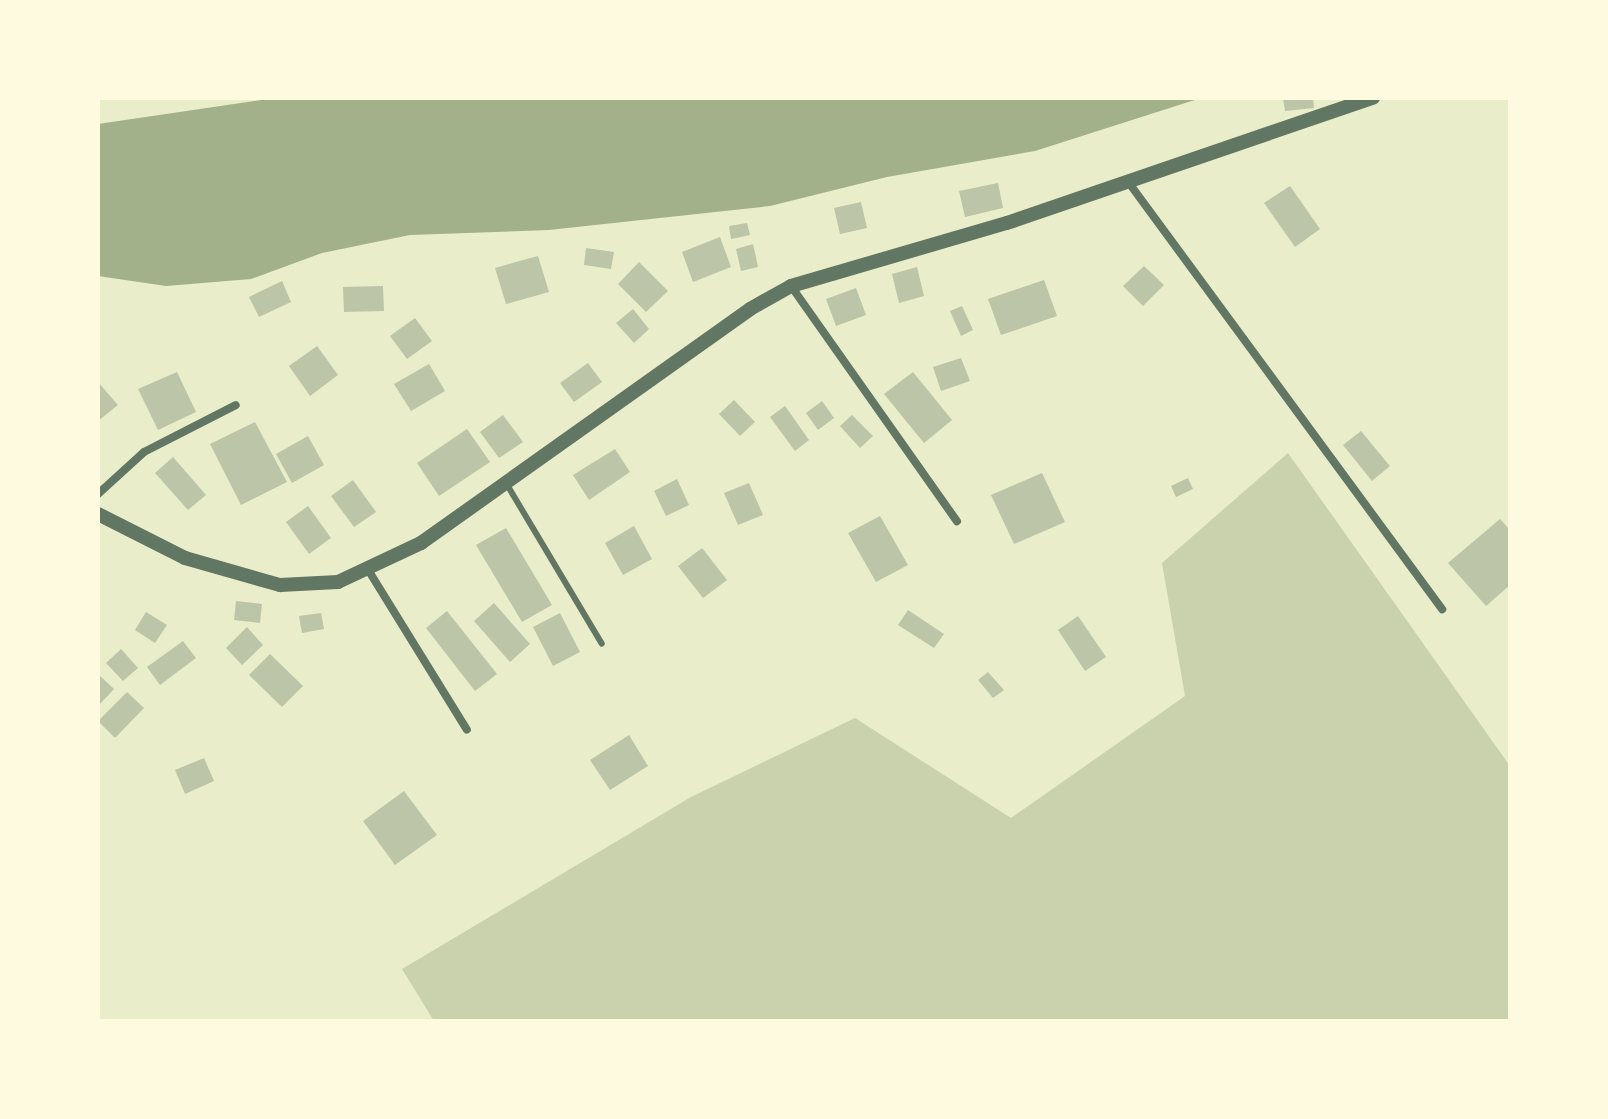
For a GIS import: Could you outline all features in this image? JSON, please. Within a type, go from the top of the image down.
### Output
[{"type":"street","points":[[98,514],[185,558],[280,585],[338,582],[421,543],[750,309],[791,286],[1129,183],[1373,98]]},
{"type":"street","points":[[1129,183],[1442,609]]},
{"type":"street","points":[[791,286],[957,521]]},
{"type":"street","points":[[98,494],[144,452],[236,405]]},
{"type":"street","points":[[367,568],[467,730]]},
{"type":"lane","points":[[506,483],[602,644]]},
{"type":"shaded area","points":[[275,98],[1201,98],[1035,151],[887,177],[770,206],[549,230],[410,235],[322,253],[251,279],[166,286],[98,276],[98,124]]},
{"type":"shaded area","points":[[1288,453],[1510,766],[1510,1021],[434,1021],[402,969],[691,797],[855,718],[1011,818],[1185,696],[1162,563]]},
{"type":"building","points":[[1283,98],[1313,98],[1314,108],[1285,111]]},
{"type":"building","points":[[998,183],[1003,208],[965,217],[959,191]]},
{"type":"building","points":[[1290,186],[1320,229],[1295,247],[1264,203]]},
{"type":"building","points":[[861,202],[867,228],[840,234],[834,208]]},
{"type":"building","points":[[747,223],[750,235],[731,239],[729,226]]},
{"type":"building","points":[[720,237],[731,267],[693,282],[682,252]]},
{"type":"building","points":[[753,244],[758,267],[741,271],[736,249]]},
{"type":"building","points":[[586,248],[614,252],[611,269],[584,265]]},
{"type":"building","points":[[538,256],[549,292],[506,304],[495,268]]},
{"type":"building","points":[[639,262],[668,291],[646,312],[618,284]]},
{"type":"building","points":[[1144,266],[1164,285],[1143,306],[1123,286]]},
{"type":"building","points":[[917,267],[924,296],[899,303],[892,274]]},
{"type":"building","points":[[1044,280],[1057,316],[1001,335],[988,299]]},
{"type":"building","points":[[282,281],[291,302],[259,317],[249,297]]},
{"type":"building","points":[[383,286],[384,311],[344,312],[343,287]]},
{"type":"building","points":[[856,288],[866,315],[836,326],[826,299]]},
{"type":"building","points":[[962,306],[973,330],[961,336],[950,311]]},
{"type":"building","points":[[633,309],[649,329],[634,343],[616,323]]},
{"type":"building","points":[[415,318],[432,341],[407,359],[390,336]]},
{"type":"building","points":[[317,346],[338,375],[310,396],[289,366]]},
{"type":"building","points":[[961,358],[970,381],[941,391],[933,367]]},
{"type":"building","points":[[588,363],[602,382],[574,402],[560,383]]},
{"type":"building","points":[[429,364],[445,391],[411,411],[394,384]]},
{"type":"building","points":[[177,372],[196,412],[158,430],[138,389]]},
{"type":"building","points":[[913,372],[952,420],[924,443],[884,394]]},
{"type":"building","points":[[98,382],[118,405],[98,421]]},
{"type":"building","points":[[734,400],[755,422],[740,436],[719,414]]},
{"type":"building","points":[[822,401],[834,418],[818,430],[806,413]]},
{"type":"building","points":[[785,406],[809,440],[795,451],[770,417]]},
{"type":"building","points":[[503,415],[523,442],[499,458],[480,432]]},
{"type":"building","points":[[852,415],[873,436],[860,448],[840,426]]},
{"type":"building","points":[[255,422],[287,482],[241,505],[210,444]]},
{"type":"building","points":[[467,429],[490,462],[439,496],[417,463]]},
{"type":"building","points":[[1361,431],[1390,466],[1372,481],[1343,445]]},
{"type":"building","points":[[308,436],[324,465],[292,483],[276,454]]},
{"type":"building","points":[[615,449],[630,472],[589,500],[573,475]]},
{"type":"building","points":[[173,457],[206,495],[188,510],[155,473]]},
{"type":"building","points":[[1042,473],[1065,522],[1014,544],[991,495]]},
{"type":"building","points":[[1188,478],[1193,489],[1176,497],[1171,486]]},
{"type":"building","points":[[677,479],[689,505],[666,516],[654,491]]},
{"type":"building","points":[[353,480],[376,512],[354,527],[331,496]]},
{"type":"building","points":[[749,483],[763,515],[738,525],[724,493]]},
{"type":"building","points":[[308,506],[331,538],[309,554],[286,522]]},
{"type":"building","points":[[880,516],[908,565],[876,582],[848,533]]},
{"type":"building","points":[[1500,519],[1510,530],[1510,585],[1486,606],[1448,563]]},
{"type":"building","points":[[634,526],[652,559],[623,575],[605,543]]},
{"type":"building","points":[[506,528],[552,605],[522,622],[476,545]]},
{"type":"building","points":[[702,548],[727,580],[703,598],[678,566]]},
{"type":"building","points":[[236,601],[262,604],[260,623],[234,620]]},
{"type":"building","points":[[494,603],[530,644],[510,662],[474,621]]},
{"type":"building","points":[[908,610],[944,634],[934,648],[898,625]]},
{"type":"building","points":[[447,611],[497,674],[475,691],[426,628]]},
{"type":"building","points":[[146,612],[167,625],[155,643],[135,630]]},
{"type":"building","points":[[321,613],[324,629],[302,633],[299,616]]},
{"type":"building","points":[[560,613],[580,652],[553,666],[533,627]]},
{"type":"building","points":[[1078,616],[1106,657],[1085,671],[1058,630]]},
{"type":"building","points":[[247,627],[263,645],[242,665],[226,648]]},
{"type":"building","points":[[183,641],[196,658],[160,685],[147,667]]},
{"type":"building","points":[[121,649],[138,668],[123,681],[106,663]]},
{"type":"building","points":[[270,654],[303,686],[282,707],[249,675]]},
{"type":"building","points":[[988,672],[1004,690],[993,698],[978,680]]},
{"type":"building","points":[[98,674],[114,689],[98,706]]},
{"type":"building","points":[[127,692],[144,708],[115,738],[98,721]]},
{"type":"building","points":[[629,735],[648,766],[610,790],[590,760]]},
{"type":"building","points":[[204,758],[214,781],[185,794],[175,770]]},
{"type":"building","points":[[404,791],[437,835],[395,865],[363,821]]}]
